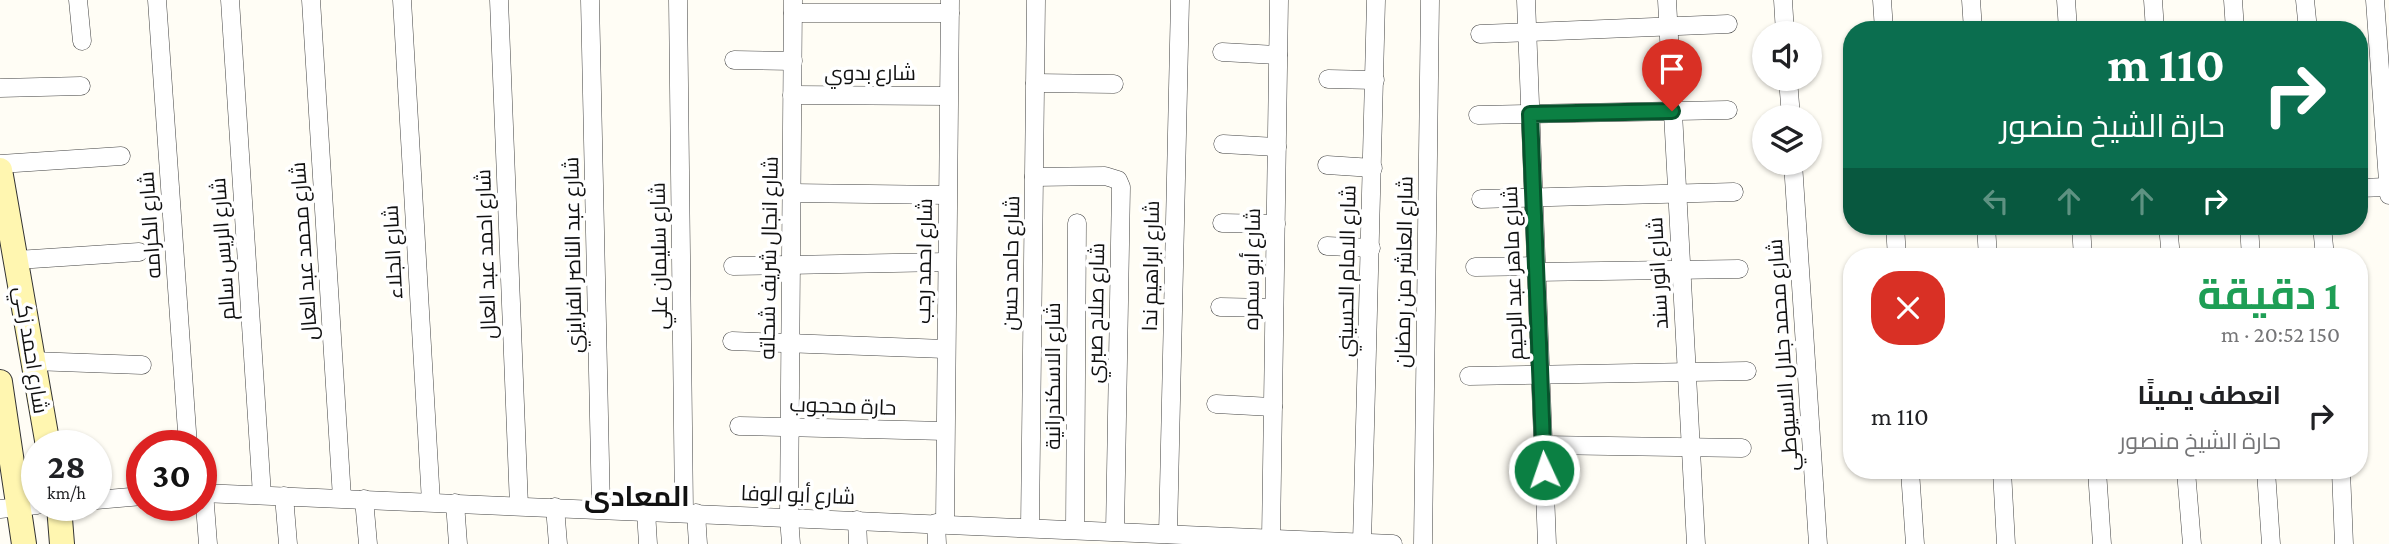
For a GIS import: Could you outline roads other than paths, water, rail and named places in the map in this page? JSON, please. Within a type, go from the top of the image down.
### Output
[{"type":"street","points":[[78,0],[82,41]]},
{"type":"street","name":"شارع الكرامه","points":[[157,0],[187,430]]},
{"type":"street","name":"شارع الريس سالم","points":[[230,0],[262,495]]},
{"type":"street","name":"شارع محمد عبد العال","points":[[311,0],[342,498]]},
{"type":"street","name":"شارع الجلاء","points":[[402,0],[431,502]]},
{"type":"street","name":"شارع احمد عبد العال","points":[[499,0],[519,506]]},
{"type":"street","name":"شارع عبد الناصر الفرايزي","points":[[590,0],[601,509]]},
{"type":"street","name":"شارع سليمان علي","points":[[678,0],[690,513],[698,544]]},
{"type":"street","name":"شارع حامد حسن","points":[[1026,533],[1036,0]]},
{"type":"street","name":"شارع ابراهيم ندا","points":[[1168,534],[1180,0]]},
{"type":"street","name":"شارع أبو سمره","points":[[1271,538],[1279,0]]},
{"type":"street","name":"شارع الامام الحسيني","points":[[1362,543],[1376,0]]},
{"type":"street","name":"شارع العاشر من رمضان","points":[[1423,544],[1430,0]]},
{"type":"street","name":"شارع ماهر عبد الرحيم","points":[[1526,0],[1547,544]]},
{"type":"street","name":"شارع انور سند","points":[[1667,0],[1696,544]]},
{"type":"street","points":[[1783,0],[1784,21]]},
{"type":"street","points":[[1882,0],[1883,21]]},
{"type":"street","points":[[1971,0],[1972,21]]},
{"type":"street","points":[[2066,0],[2067,21]]},
{"type":"street","points":[[2152,0],[2154,21]]},
{"type":"street","points":[[2232,0],[2234,21]]},
{"type":"street","points":[[2305,0],[2307,21]]},
{"type":"street","points":[[2375,0],[2389,195]]},
{"type":"street","points":[[793,6],[950,6]]},
{"type":"street","name":"شارع انجال شريف شحاته","points":[[791,544],[789,517],[793,6]]},
{"type":"street","name":"شارع احمد رجب","points":[[937,544],[945,431],[950,6]]},
{"type":"street","points":[[1480,34],[1728,24]]},
{"type":"street","points":[[1223,52],[1278,55]]},
{"type":"street","points":[[734,60],[793,61]]},
{"type":"street","points":[[1328,79],[1375,80]]},
{"type":"street","points":[[1035,82],[1114,84]]},
{"type":"street","points":[[0,88],[80,86]]},
{"type":"street","name":"شارع بدوي","points":[[792,95],[948,96]]},
{"type":"street","points":[[1478,115],[1728,110]]},
{"type":"street","points":[[1223,144],[1277,147]]},
{"type":"street","points":[[0,174],[121,156]]},
{"type":"street","points":[[1327,165],[1373,168]]},
{"type":"street","name":"شارع احمد زكي","points":[[0,174],[45,430]]},
{"type":"street","name":"شارع محمد جلال الاسيوطي","points":[[1794,175],[1818,544]]},
{"type":"street","name":"شارع صلاح صبري","points":[[1034,177],[1105,176],[1118,180],[1121,187],[1108,535]]},
{"type":"street","points":[[2368,188],[2388,187]]},
{"type":"street","points":[[1481,199],[1734,192]]},
{"type":"street","points":[[792,193],[947,195]]},
{"type":"street","name":"شارع الاسكندرانية","points":[[1076,529],[1077,223]]},
{"type":"street","points":[[1222,223],[1276,224]]},
{"type":"street","points":[[1327,246],[1371,248]]},
{"type":"street","points":[[17,260],[139,252]]},
{"type":"street","points":[[733,266],[946,262]]},
{"type":"street","points":[[1475,267],[1739,269]]},
{"type":"street","points":[[1220,307],[1274,309]]},
{"type":"street","points":[[732,341],[945,349]]},
{"type":"street","points":[[32,361],[142,365]]},
{"type":"street","points":[[1469,376],[1747,371]]},
{"type":"street","name":"شارع احمد زكي","points":[[0,382],[24,544]]},
{"type":"street","points":[[1216,404],[1273,407]]},
{"type":"street","name":"حارة محجوب","points":[[739,426],[945,431]]},
{"type":"street","points":[[1543,445],[1742,448]]},
{"type":"street","points":[[1910,479],[1914,544]]},
{"type":"street","points":[[2002,479],[2006,544]]},
{"type":"street","points":[[2098,479],[2102,544]]},
{"type":"street","points":[[2187,479],[2192,544]]},
{"type":"street","points":[[2266,479],[2270,544]]},
{"type":"street","points":[[2341,479],[2344,544]]},
{"type":"street","name":"شارع أبو الوفا","points":[[217,493],[940,523],[1026,533],[1076,529],[1108,535],[1168,534],[1205,540],[1271,538],[1301,542],[1393,544]]},
{"type":"street","points":[[284,496],[288,544]]},
{"type":"street","points":[[364,499],[368,544]]},
{"type":"street","points":[[455,503],[458,544]]},
{"type":"street","points":[[555,507],[558,544]]},
{"type":"street","points":[[646,511],[648,544]]},
{"type":"street","points":[[857,520],[859,544]]},
{"type":"street","points":[[60,521],[62,544]]},
{"type":"street","points":[[206,521],[208,544]]},
{"type":"district","name":"المعادى","points":[[637,496]]}]
